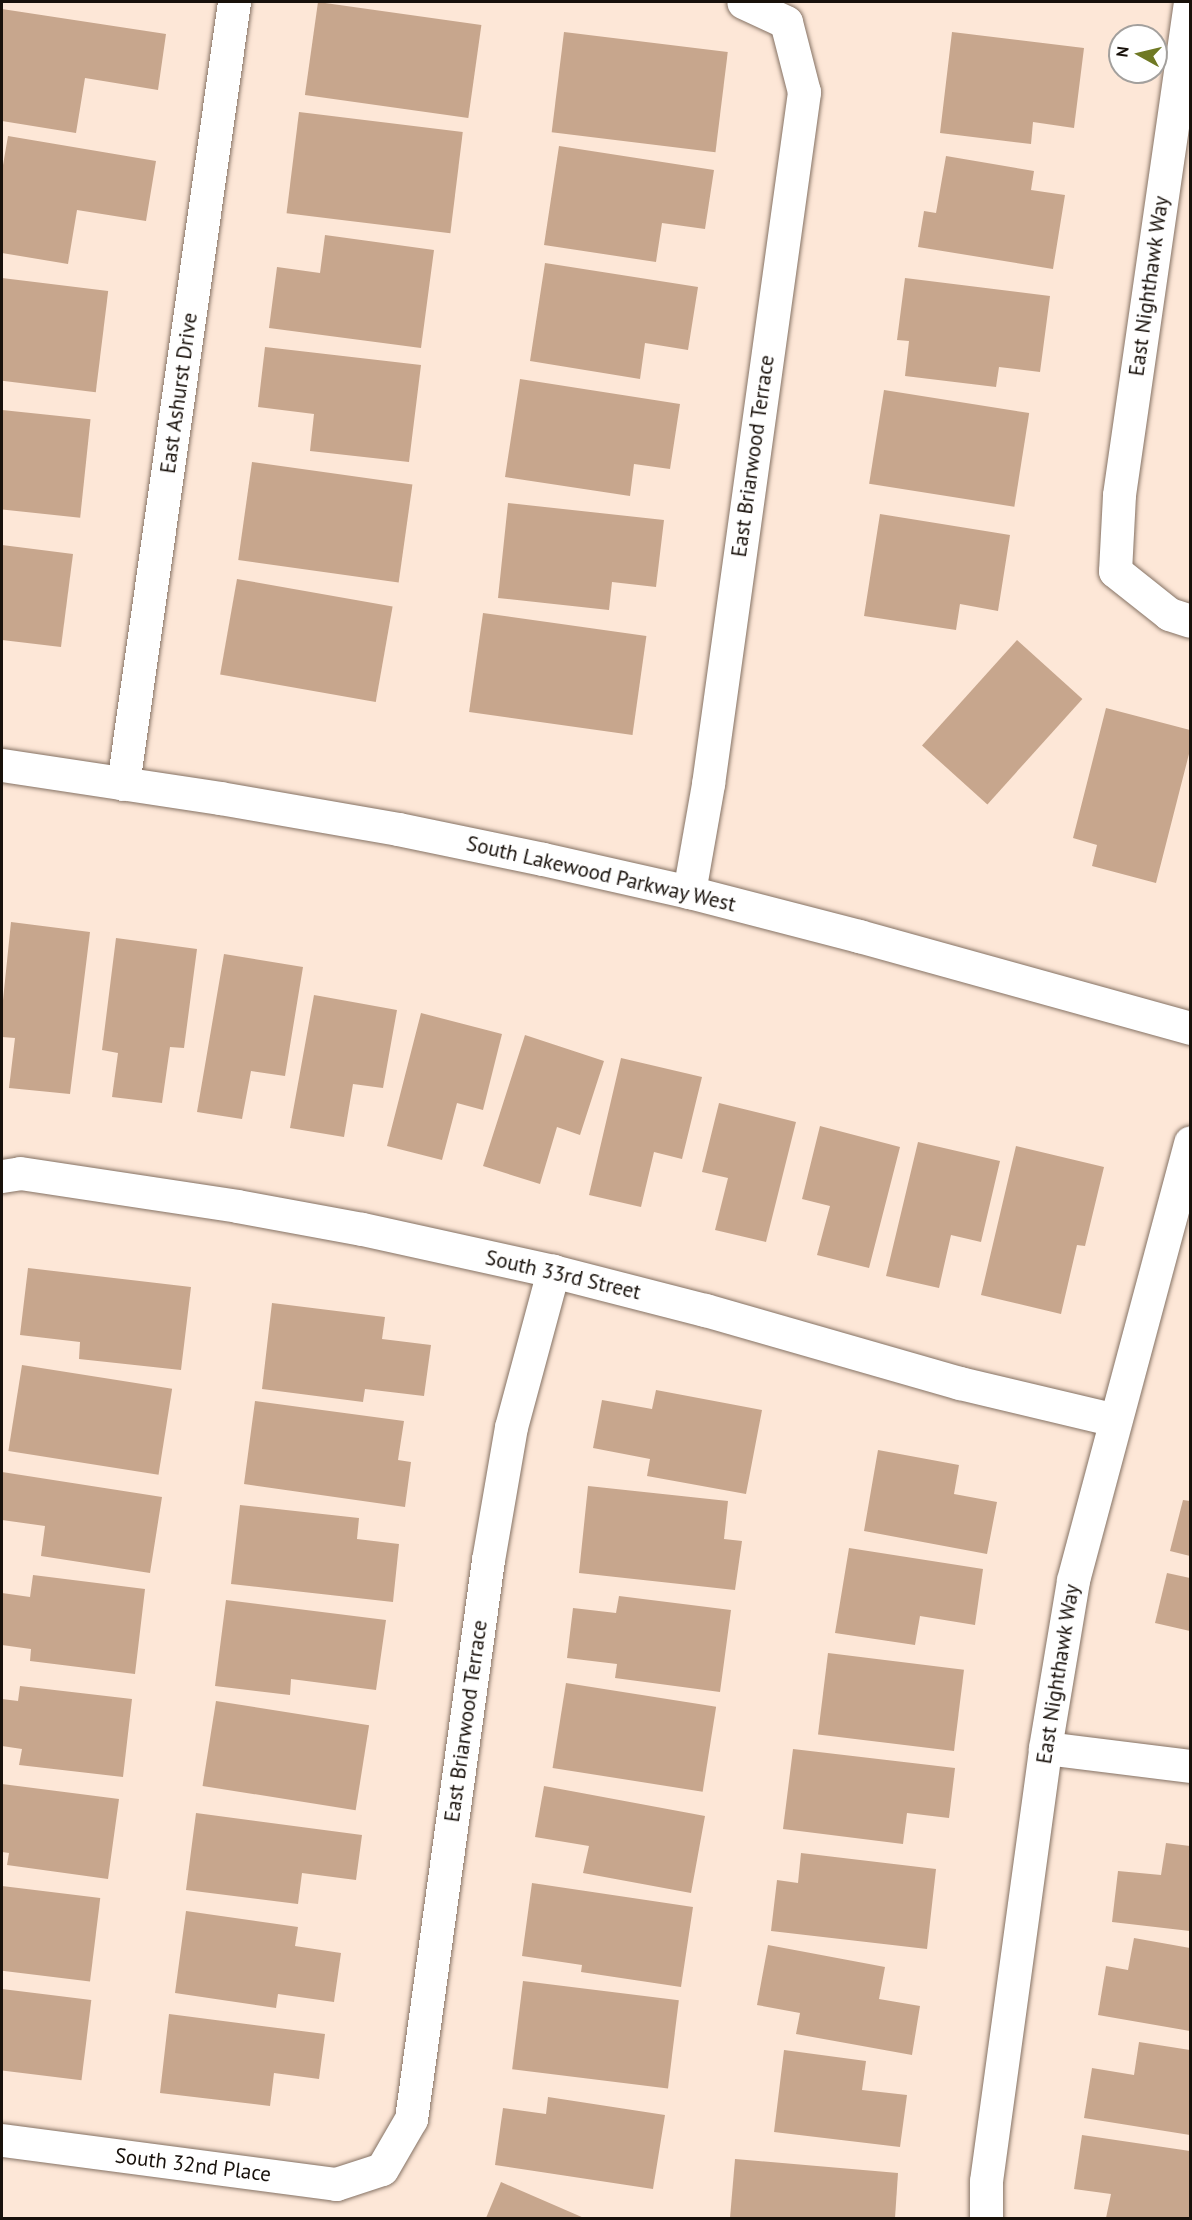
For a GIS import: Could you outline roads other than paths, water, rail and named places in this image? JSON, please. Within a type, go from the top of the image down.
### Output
[{"type":"street","name":"East Ashurst Drive","points":[[123,784],[234,2]]},
{"type":"street","name":"East Briarwood Terrace","points":[[689,892],[708,784],[804,92],[786,21],[742,2]]},
{"type":"street","name":"East Nighthawk Way","points":[[1190,2],[1119,495],[1115,571],[1169,614],[1191,621]]},
{"type":"street","name":"South Lakewood Parkway West","points":[[2,765],[220,798],[398,829],[689,892],[859,936],[1191,1028]]},
{"type":"street","name":"East Nighthawk Way","points":[[986,2218],[986,2181],[1045,1748],[1073,1580],[1191,1142]]},
{"type":"street","name":"South 33rd Street","points":[[2,1176],[20,1173],[237,1206],[362,1229],[553,1271],[705,1310],[960,1383],[1115,1420]]},
{"type":"street","name":"East Briarwood Terrace","points":[[382,2169],[411,2120],[488,1560],[511,1427],[553,1271]]},
{"type":"street","points":[[1045,1748],[1191,1766]]},
{"type":"street","name":"South 32nd Place","points":[[2,2140],[336,2184],[382,2169]]}]
